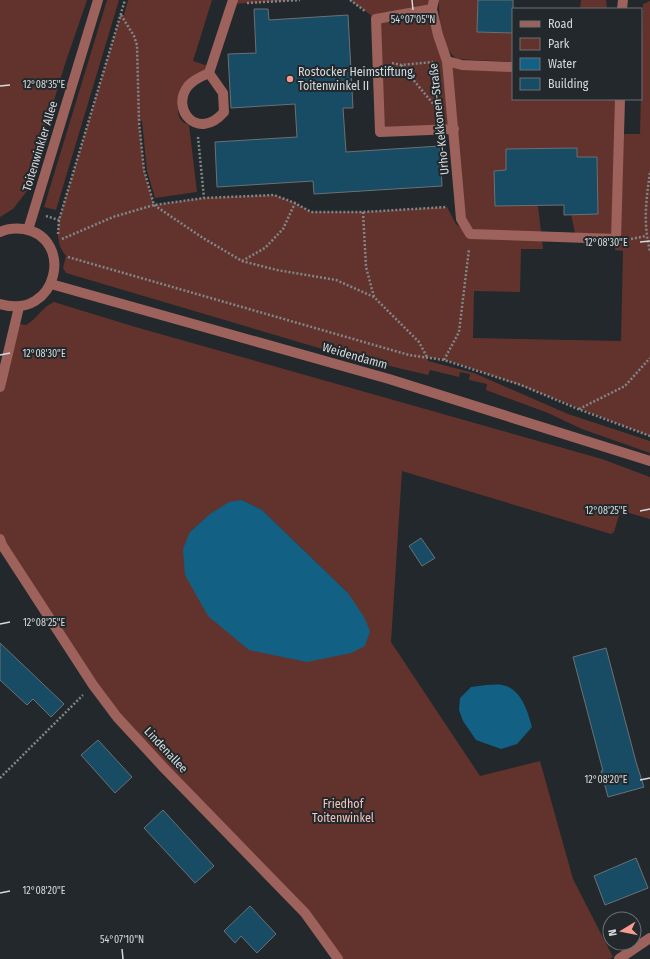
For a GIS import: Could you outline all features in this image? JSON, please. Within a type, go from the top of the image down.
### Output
[{"type":"street","name":"Toitenwinkler Allee","points":[[28,230],[98,0]]},
{"type":"street","points":[[209,73],[223,93],[224,112],[217,120],[197,124],[190,120],[186,113],[183,104],[184,93],[194,81],[209,73],[232,2]]},
{"type":"street","points":[[433,4],[376,19],[380,132],[454,129]]},
{"type":"street","name":"Urho-Kekkonen-Straße","points":[[433,4],[438,35],[447,61],[461,219],[470,234]]},
{"type":"street","points":[[447,61],[462,65],[512,67]]},
{"type":"street","points":[[470,234],[620,240],[620,100]]},
{"type":"street","points":[[0,232],[16,228],[28,230],[44,240],[49,247],[54,265],[51,284],[43,295],[32,303],[19,307],[0,304]]},
{"type":"street","name":"Weidendamm","points":[[51,284],[389,379],[650,461]]},
{"type":"street","points":[[0,387],[19,307]]},
{"type":"street","name":"Lindenallee","points":[[0,539],[2,545],[93,685],[117,716],[164,768],[306,913],[338,959]]},
{"type":"street","points":[[619,959],[650,938]]},
{"type":"path","points":[[125,0],[59,220],[58,240],[113,217],[154,205],[204,198],[274,195],[295,203],[311,212],[363,212],[447,207]]},
{"type":"path","points":[[232,2],[300,0]]},
{"type":"path","points":[[121,14],[134,36],[136,45],[139,122],[144,170],[154,205],[203,238],[242,261],[277,270],[336,280],[374,297],[419,342],[427,358]]},
{"type":"path","points":[[378,60],[401,65],[447,61]]},
{"type":"path","points":[[401,65],[454,129]]},
{"type":"path","points":[[197,124],[204,198]]},
{"type":"path","points":[[650,173],[646,199],[646,236],[650,251]]},
{"type":"path","points":[[242,261],[265,248],[283,229],[295,203]]},
{"type":"path","points":[[363,212],[366,267],[374,297]]},
{"type":"path","points":[[444,360],[459,332],[470,234]]},
{"type":"path","points":[[620,240],[646,236]]},
{"type":"path","points":[[63,253],[66,256],[409,355],[444,360],[520,385],[650,436]]},
{"type":"path","points":[[578,409],[625,386],[650,358]]},
{"type":"path","points":[[0,778],[93,685]]},
{"type":"green space","points":[[0,0],[87,0],[65,64],[27,191],[13,209],[0,217]]},
{"type":"green space","points":[[107,0],[119,0],[56,210],[44,207]]},
{"type":"green space","points":[[128,0],[212,0],[193,61],[208,66],[198,76],[184,84],[179,97],[178,109],[179,117],[182,121],[189,125],[197,192],[155,198],[147,171],[142,121],[139,122],[144,170],[154,205],[204,198],[274,195],[295,203],[311,212],[363,212],[447,207],[456,224],[469,234],[461,219],[454,129],[380,132],[376,19],[350,0],[434,0],[447,61],[512,67],[512,100],[620,100],[619,134],[640,134],[641,100],[642,100],[643,4],[650,1],[650,436],[503,379],[441,359],[427,358],[428,361],[474,373],[568,414],[650,441],[650,453],[582,429],[548,413],[486,390],[487,384],[469,380],[470,374],[460,372],[459,377],[430,370],[428,375],[339,354],[66,273],[63,268],[66,256],[58,239],[59,220],[121,14],[124,15]],"holes":[[[577,148],[577,157],[597,157],[598,214],[571,214],[576,238],[616,240],[615,250],[623,251],[621,341],[473,338],[474,291],[520,292],[521,249],[543,249],[538,206],[495,206],[494,171],[506,170],[506,150]]]},
{"type":"green space","points":[[233,0],[300,0],[232,4]]},
{"type":"green space","points":[[439,0],[478,0],[477,32],[512,33],[512,62],[457,59],[451,54],[444,40],[439,16]]},
{"type":"green space","points":[[581,0],[606,0],[607,8],[580,8]]},
{"type":"green space","name":"Friedhof Toitenwinkel","points":[[54,302],[132,326],[602,459],[650,477],[650,519],[622,511],[620,512],[614,532],[611,534],[402,471],[391,642],[480,776],[540,761],[573,879],[602,936],[602,951],[610,951],[613,957],[609,959],[338,959],[305,913],[117,717],[0,539],[0,387],[14,323],[26,325]],"holes":[[[242,500],[262,510],[348,593],[190,532],[220,508]]]},
{"type":"water","points":[[242,500],[262,510],[348,593],[364,617],[370,631],[365,646],[351,653],[307,662],[249,650],[208,616],[185,575],[183,549],[190,532],[210,514],[229,502]]},
{"type":"water","points":[[500,685],[509,687],[523,702],[532,727],[517,744],[501,749],[476,740],[463,721],[459,710],[460,698],[471,687]]},
{"type":"building","points":[[478,0],[513,0],[512,33],[477,32]]},
{"type":"building","name":"Rostocker Heimstiftung, Toitenwinkel II","points":[[254,9],[268,9],[269,20],[348,15],[353,108],[343,108],[346,152],[440,146],[442,186],[314,194],[313,181],[217,187],[215,142],[297,137],[295,104],[231,108],[228,54],[256,53]]},
{"type":"building","points":[[577,148],[577,157],[597,157],[598,214],[564,215],[564,205],[495,206],[494,171],[506,170],[506,149]]},
{"type":"building","points":[[421,538],[435,558],[422,566],[409,546]]},
{"type":"building","points":[[0,643],[64,704],[51,717],[33,699],[27,705],[0,680]]},
{"type":"building","points":[[606,648],[644,787],[608,797],[601,771],[603,771],[573,657]]},
{"type":"building","points":[[98,740],[132,777],[115,793],[81,755]]},
{"type":"building","points":[[163,810],[214,866],[195,883],[144,828]]},
{"type":"building","points":[[636,858],[648,888],[605,905],[594,876]]},
{"type":"building","points":[[250,906],[276,934],[257,953],[241,936],[235,943],[224,931]]},
{"type":"place","name":"Rostocker Heimstiftung, Toitenwinkel II","points":[[290,79]]}]
